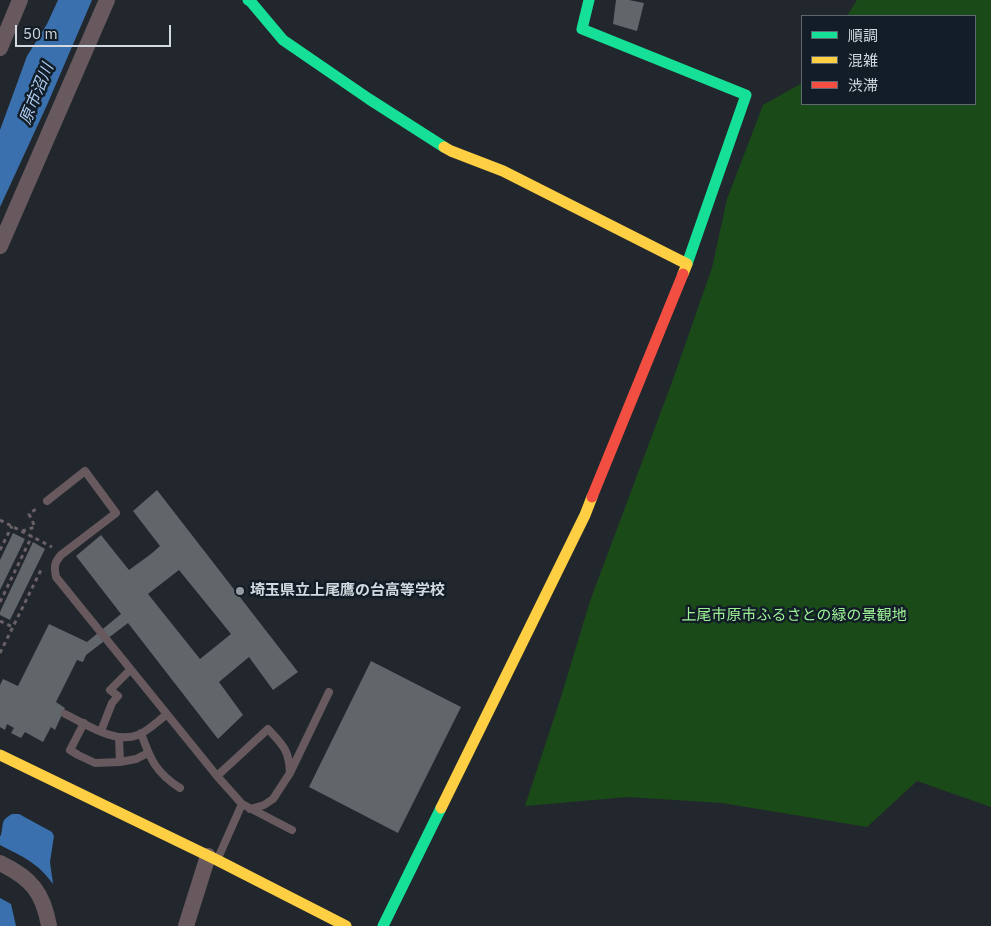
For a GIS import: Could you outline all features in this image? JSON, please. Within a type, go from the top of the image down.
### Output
[{"type":"street","points":[[0,48],[20,0]]},
{"type":"street","points":[[0,246],[107,0]]},
{"type":"street","points":[[248,0],[283,40],[368,99],[451,151],[503,171],[687,264]]},
{"type":"street","points":[[383,926],[585,515],[687,264],[746,95],[582,29],[589,0]]},
{"type":"street","points":[[0,755],[212,858],[346,926]]},
{"type":"street","points":[[186,926],[212,858]]},
{"type":"street","points":[[0,863],[34,886],[46,910],[49,926]]},
{"type":"lane","points":[[47,501],[85,471],[116,513],[61,555],[55,562],[56,577],[166,715],[216,776],[242,804],[292,830]]},
{"type":"lane","points":[[101,731],[112,703],[118,696],[110,690],[130,670]]},
{"type":"lane","points":[[250,809],[264,805],[273,799],[290,773],[329,692]]},
{"type":"lane","points":[[65,714],[109,736],[119,738],[141,734],[166,715]]},
{"type":"lane","points":[[84,723],[70,750],[95,763],[136,760],[148,753]]},
{"type":"lane","points":[[216,776],[268,729],[284,746],[289,760],[290,773]]},
{"type":"lane","points":[[141,734],[148,753],[157,769],[169,781],[180,788]]},
{"type":"lane","points":[[119,738],[120,762]]},
{"type":"lane","points":[[212,858],[242,804]]},
{"type":"path","points":[[22,531],[35,527],[30,514],[47,501]]},
{"type":"path","points":[[0,520],[52,547]]},
{"type":"path","points":[[0,550],[12,526]]},
{"type":"path","points":[[0,602],[32,536]]},
{"type":"path","points":[[0,653],[43,565]]},
{"type":"path","points":[[0,621],[13,627]]},
{"type":"green space","name":"上尾市原市ふるさとの緑の景観地","points":[[857,0],[991,0],[991,807],[917,781],[867,827],[722,803],[628,797],[525,806],[590,601],[672,382],[712,268],[727,199],[763,105],[801,84],[801,105],[976,105],[976,15],[848,15]]},
{"type":"water","name":"原市沼川","points":[[58,0],[92,0],[47,105],[0,207],[0,130],[27,56],[47,24]]},
{"type":"water","points":[[12,814],[19,814],[52,832],[54,836],[50,862],[53,884],[35,865],[0,845],[3,823]]},
{"type":"water","points":[[0,898],[11,904],[16,926],[0,926]]},
{"type":"building","points":[[616,0],[644,3],[637,31],[613,24]]},
{"type":"building","points":[[157,490],[298,672],[273,690],[249,657],[219,682],[243,715],[218,739],[128,623],[86,655],[83,662],[77,660],[56,702],[65,708],[55,730],[51,727],[43,742],[25,732],[21,738],[11,733],[14,728],[7,724],[5,730],[0,727],[0,685],[3,679],[18,686],[49,624],[87,642],[121,614],[76,556],[101,535],[129,570],[151,554],[160,546],[133,511]],"holes":[[[179,570],[231,634],[200,659],[148,594]]]},
{"type":"building","points":[[13,533],[25,539],[0,590],[0,560]]},
{"type":"building","points":[[33,542],[45,549],[10,620],[0,615],[0,612]]},
{"type":"building","points":[[371,661],[461,707],[398,833],[309,787]]},
{"type":"traffic: fast","points":[[248,0],[283,40],[369,99],[444,147]]},
{"type":"traffic: fast","points":[[589,0],[582,29],[746,95],[687,264]]},
{"type":"traffic: fast","points":[[383,926],[441,808]]},
{"type":"traffic: slow","points":[[444,147],[503,171],[687,264],[683,274]]},
{"type":"traffic: slow","points":[[441,808],[585,515],[592,497]]},
{"type":"traffic: slow","points":[[0,755],[217,860],[346,926]]},
{"type":"traffic: jam","points":[[592,497],[683,274]]},
{"type":"place","name":"埼玉県立上尾鷹の台高等学校","points":[[240,591]]}]
